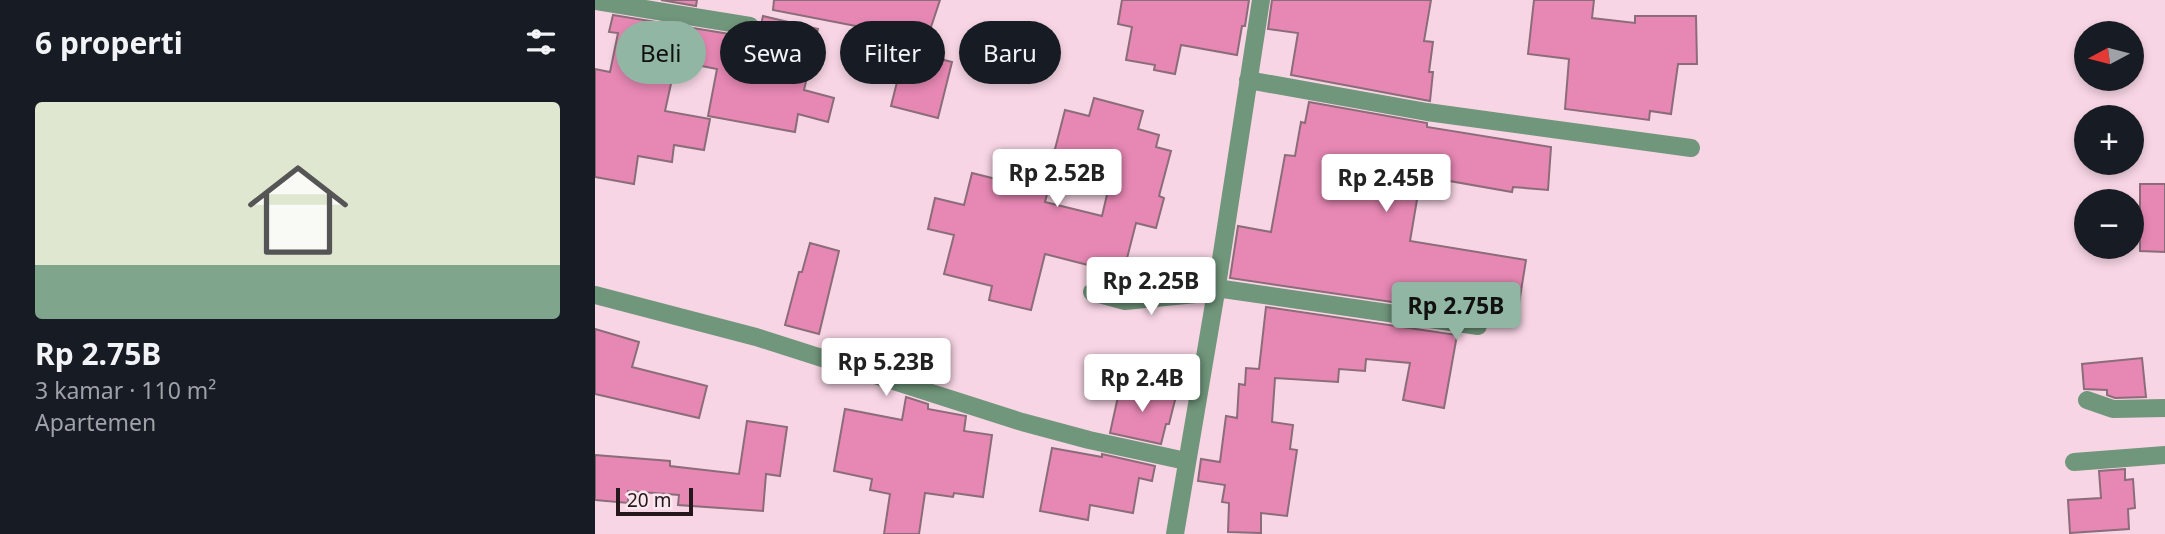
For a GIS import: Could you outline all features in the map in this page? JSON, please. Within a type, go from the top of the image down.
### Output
[{"type":"street","points":[[1175,534],[1261,0]]},
{"type":"street","points":[[596,3],[720,22]]},
{"type":"street","points":[[1248,80],[1427,112],[1691,148]]},
{"type":"street","points":[[1092,292],[1125,301],[1216,290],[1478,326]]},
{"type":"street","points":[[595,295],[756,337],[1022,422],[1089,440],[1187,461]]},
{"type":"street","points":[[2087,400],[2113,408],[2165,408]]},
{"type":"street","points":[[2074,462],[2165,455]]},
{"type":"building","points":[[661,0],[697,0],[696,6]]},
{"type":"building","points":[[774,0],[940,0],[933,21],[840,23],[773,10]]},
{"type":"building","points":[[1122,0],[1249,0],[1237,55],[1181,45],[1175,74],[1154,70],[1155,65],[1126,60],[1132,27],[1118,24]]},
{"type":"building","points":[[1272,0],[1431,0],[1424,41],[1433,42],[1429,72],[1433,72],[1430,101],[1291,75],[1298,33],[1268,29]]},
{"type":"building","points":[[1534,0],[1594,0],[1592,18],[1635,23],[1635,16],[1696,16],[1697,64],[1678,64],[1671,114],[1650,111],[1649,120],[1565,109],[1569,59],[1528,54]]},
{"type":"building","points":[[613,15],[650,21],[616,21],[616,33],[609,32]]},
{"type":"building","points":[[763,16],[784,21],[762,21]]},
{"type":"building","points":[[706,30],[720,32],[720,84],[805,84],[804,90],[834,98],[828,122],[798,114],[795,132],[708,116],[717,69],[706,67]]},
{"type":"building","points":[[616,43],[616,84],[671,84],[665,111],[710,119],[704,150],[674,145],[672,162],[638,156],[634,184],[595,177],[595,69],[610,72]]},
{"type":"building","points":[[945,60],[952,62],[938,118],[891,106],[896,84],[945,84]]},
{"type":"building","points":[[1094,98],[1143,111],[1138,129],[1159,135],[1156,147],[1171,151],[1159,196],[1164,198],[1156,228],[1136,223],[1123,274],[1045,254],[1031,310],[989,300],[992,286],[944,274],[954,235],[928,229],[935,198],[964,205],[972,173],[1012,183],[1016,167],[1052,175],[1045,202],[1102,216],[1113,169],[1054,153],[1065,110],[1089,116]]},
{"type":"building","points":[[1309,102],[1427,123],[1427,127],[1551,147],[1548,190],[1513,187],[1512,192],[1421,176],[1410,241],[1526,260],[1516,322],[1230,278],[1238,226],[1271,232],[1285,155],[1295,156],[1301,122],[1305,123]]},
{"type":"building","points":[[2140,184],[2165,184],[2165,252],[2144,251],[2144,189],[2140,189]]},
{"type":"building","points":[[810,243],[839,251],[819,334],[785,325]]},
{"type":"building","points":[[1266,307],[1457,335],[1444,408],[1403,400],[1410,363],[1366,359],[1365,371],[1339,369],[1338,382],[1275,378],[1272,422],[1293,425],[1290,449],[1297,450],[1287,516],[1261,513],[1261,533],[1228,532],[1229,503],[1222,502],[1225,485],[1198,481],[1201,459],[1220,462],[1226,416],[1237,418],[1239,384],[1245,385],[1246,368],[1259,369]]},
{"type":"building","points":[[595,329],[639,342],[632,367],[707,386],[699,418],[595,394]]},
{"type":"building","points":[[2142,358],[2146,397],[2115,398],[2107,395],[2107,390],[2084,389],[2082,364]]},
{"type":"building","points":[[1121,383],[1176,396],[1161,444],[1110,433]]},
{"type":"building","points":[[906,397],[928,404],[928,409],[966,416],[964,431],[992,435],[983,497],[925,493],[919,534],[884,534],[890,494],[870,490],[872,479],[834,471],[845,409],[902,420]]},
{"type":"building","points":[[747,421],[787,427],[780,476],[766,474],[763,511],[678,505],[679,495],[628,491],[628,503],[595,500],[595,455],[670,461],[670,466],[739,474]]},
{"type":"building","points":[[1052,448],[1102,457],[1102,454],[1155,466],[1152,481],[1139,478],[1133,513],[1090,505],[1088,520],[1040,511]]},
{"type":"building","points":[[2125,469],[2125,480],[2133,479],[2135,508],[2128,509],[2129,529],[2070,533],[2068,500],[2101,498],[2099,471]]}]
